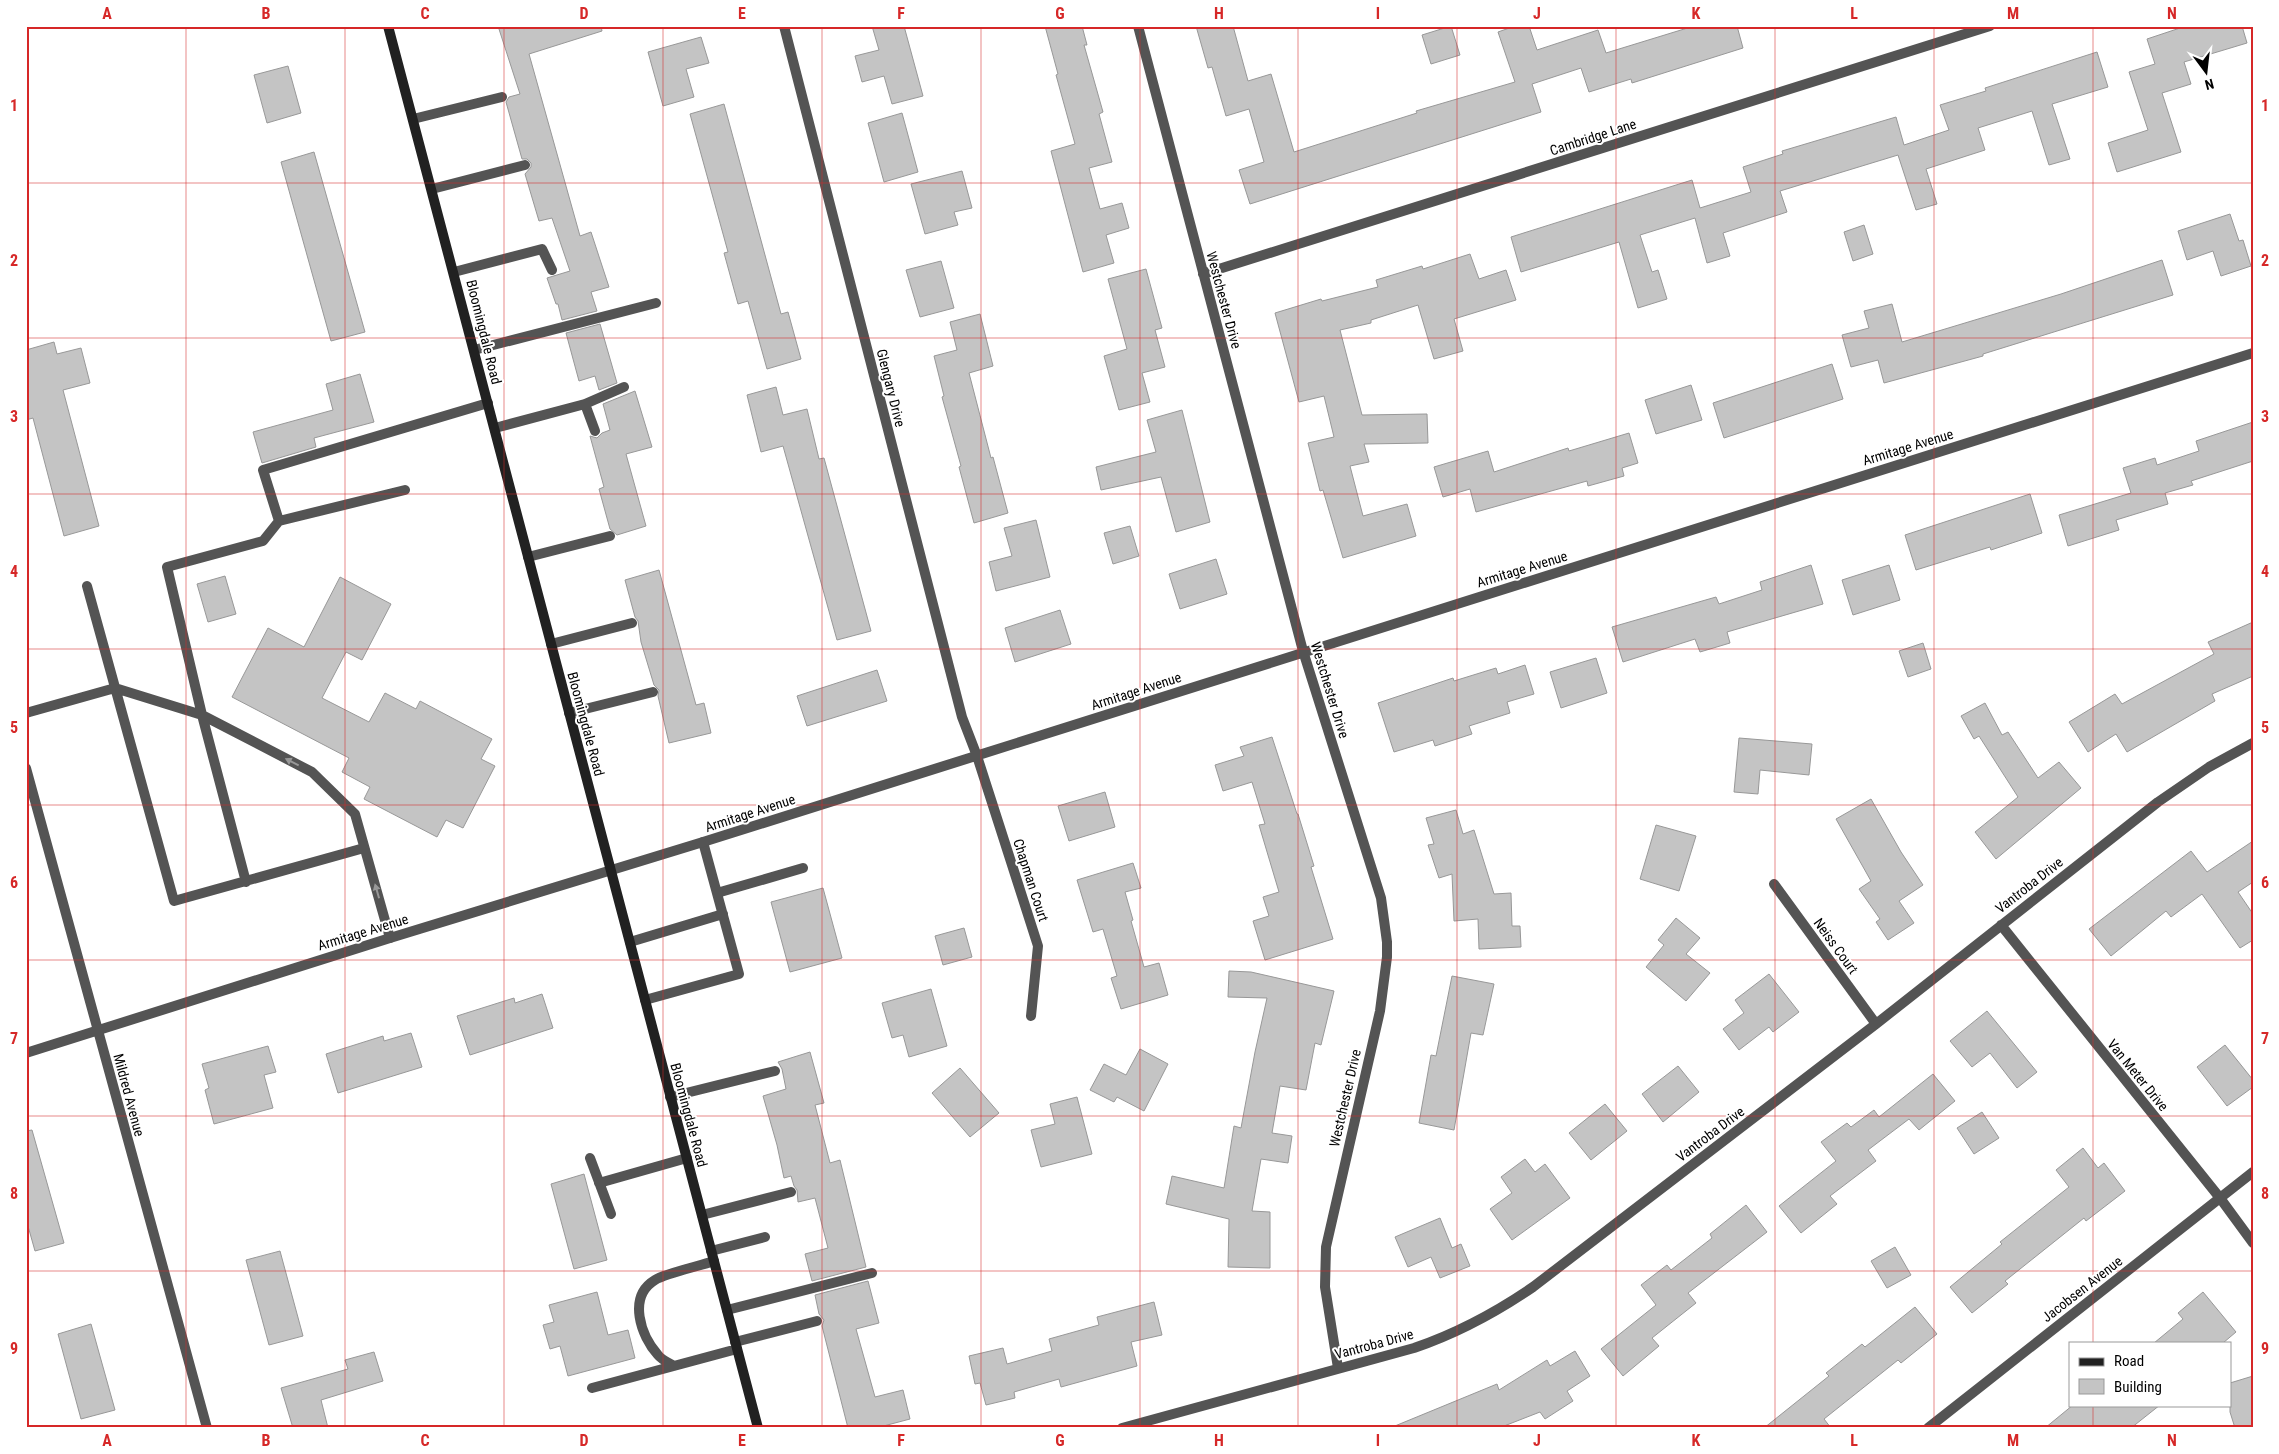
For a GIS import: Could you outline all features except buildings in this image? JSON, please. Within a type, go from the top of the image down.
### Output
[{"type":"main road","name":"Bloomingdale Road","points":[[388,26],[758,1428]]},
{"type":"street","name":"Glengary Drive","points":[[784,26],[962,717],[977,756]]},
{"type":"street","name":"Westchester Drive","points":[[1138,26],[1303,651],[1380,898],[1387,942],[1387,957],[1380,1011],[1326,1248],[1325,1287],[1338,1368]]},
{"type":"street","name":"Cambridge Lane","points":[[1203,274],[1990,26]]},
{"type":"street","points":[[413,119],[502,97]]},
{"type":"street","points":[[432,189],[525,164]]},
{"type":"street","points":[[454,272],[542,249],[552,270]]},
{"type":"street","points":[[474,350],[656,303]]},
{"type":"street","name":"Armitage Avenue","points":[[26,1053],[977,756],[1303,651],[2253,353]]},
{"type":"street","points":[[494,428],[585,404],[624,387]]},
{"type":"street","points":[[279,521],[263,470],[488,402]]},
{"type":"street","points":[[585,404],[595,431]]},
{"type":"street","points":[[246,882],[202,715],[166,567],[264,541],[279,521],[405,490]]},
{"type":"street","points":[[528,557],[610,536]]},
{"type":"street","points":[[87,586],[174,901],[364,848]]},
{"type":"street","points":[[551,644],[632,623]]},
{"type":"street","points":[[26,713],[115,688],[202,715],[312,772],[355,814],[390,938]]},
{"type":"street","points":[[569,713],[653,692]]},
{"type":"street","name":"Vantroba Drive","points":[[1122,1428],[1441,1339],[1499,1310],[1532,1287],[1876,1024],[2158,802],[2209,767],[2253,743]]},
{"type":"street","name":"Chapman Court","points":[[977,756],[1038,946],[1031,1016]]},
{"type":"street","name":"Mildred Avenue","points":[[26,768],[207,1428]]},
{"type":"street","points":[[645,1000],[739,974],[703,842]]},
{"type":"street","points":[[717,894],[803,868]]},
{"type":"street","name":"Neiss Court","points":[[1774,884],[1876,1024]]},
{"type":"street","points":[[630,942],[723,914]]},
{"type":"street","name":"Van Meter Drive","points":[[2001,925],[2220,1198],[2253,1243]]},
{"type":"street","points":[[670,1097],[776,1071]]},
{"type":"street","points":[[590,1158],[611,1214]]},
{"type":"street","points":[[599,1183],[687,1158]]},
{"type":"street","name":"Jacobsen Avenue","points":[[1928,1428],[2253,1172]]},
{"type":"street","points":[[702,1215],[791,1192]]},
{"type":"street","points":[[711,1251],[765,1236]]},
{"type":"street","points":[[674,1366],[660,1357],[644,1334],[639,1316],[640,1303],[646,1290],[655,1280],[714,1261]]},
{"type":"street","points":[[727,1310],[872,1274]]},
{"type":"street","points":[[592,1388],[674,1366],[736,1345],[818,1321]]}]
